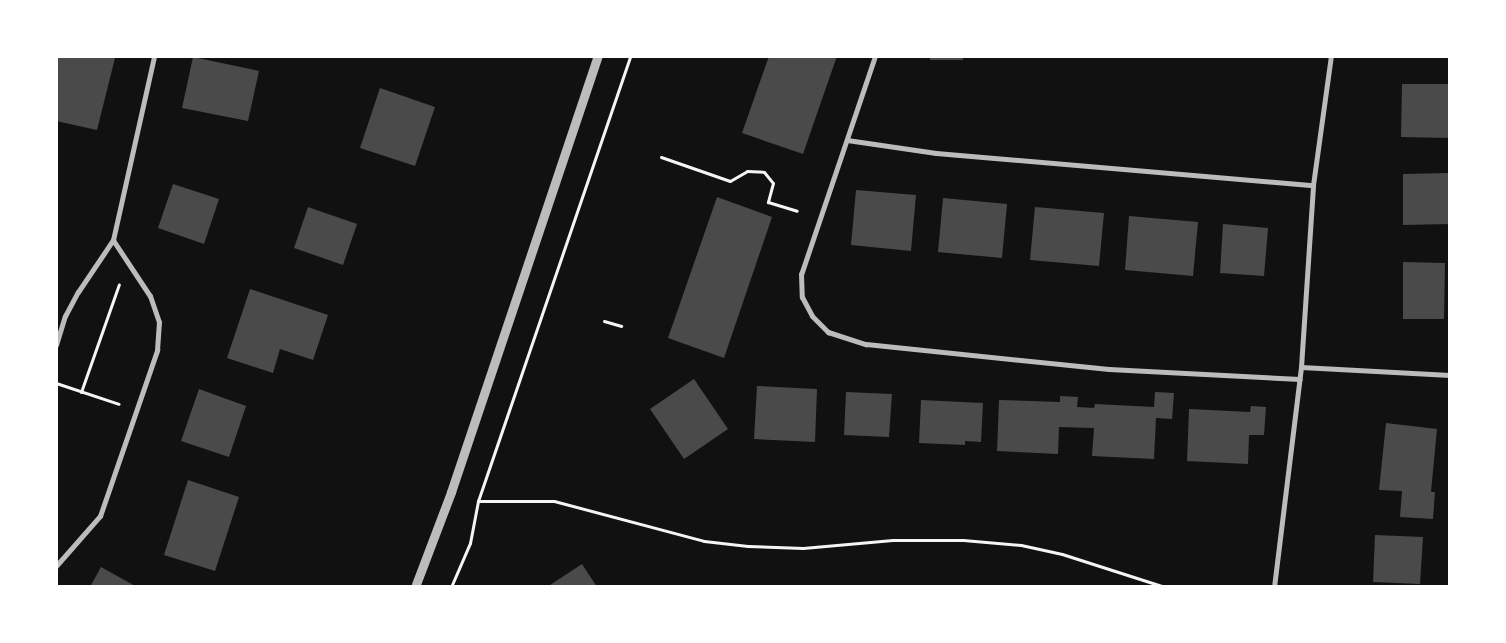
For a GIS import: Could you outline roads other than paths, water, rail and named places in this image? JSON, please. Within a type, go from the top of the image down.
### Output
[{"type":"street","points":[[56,345],[65,316],[78,292],[113,240],[154,56]]},
{"type":"street","points":[[415,587],[452,492],[598,56]]},
{"type":"street","points":[[875,56],[801,274],[802,297],[812,316],[828,332],[866,344],[1109,369],[1300,379]]},
{"type":"street","points":[[1274,587],[1300,379],[1313,185],[1331,56]]},
{"type":"street","points":[[847,140],[936,153],[1313,185]]},
{"type":"street","points":[[56,566],[100,516],[157,350],[159,322],[150,296],[113,240]]},
{"type":"street","points":[[1301,367],[1450,375]]}]
